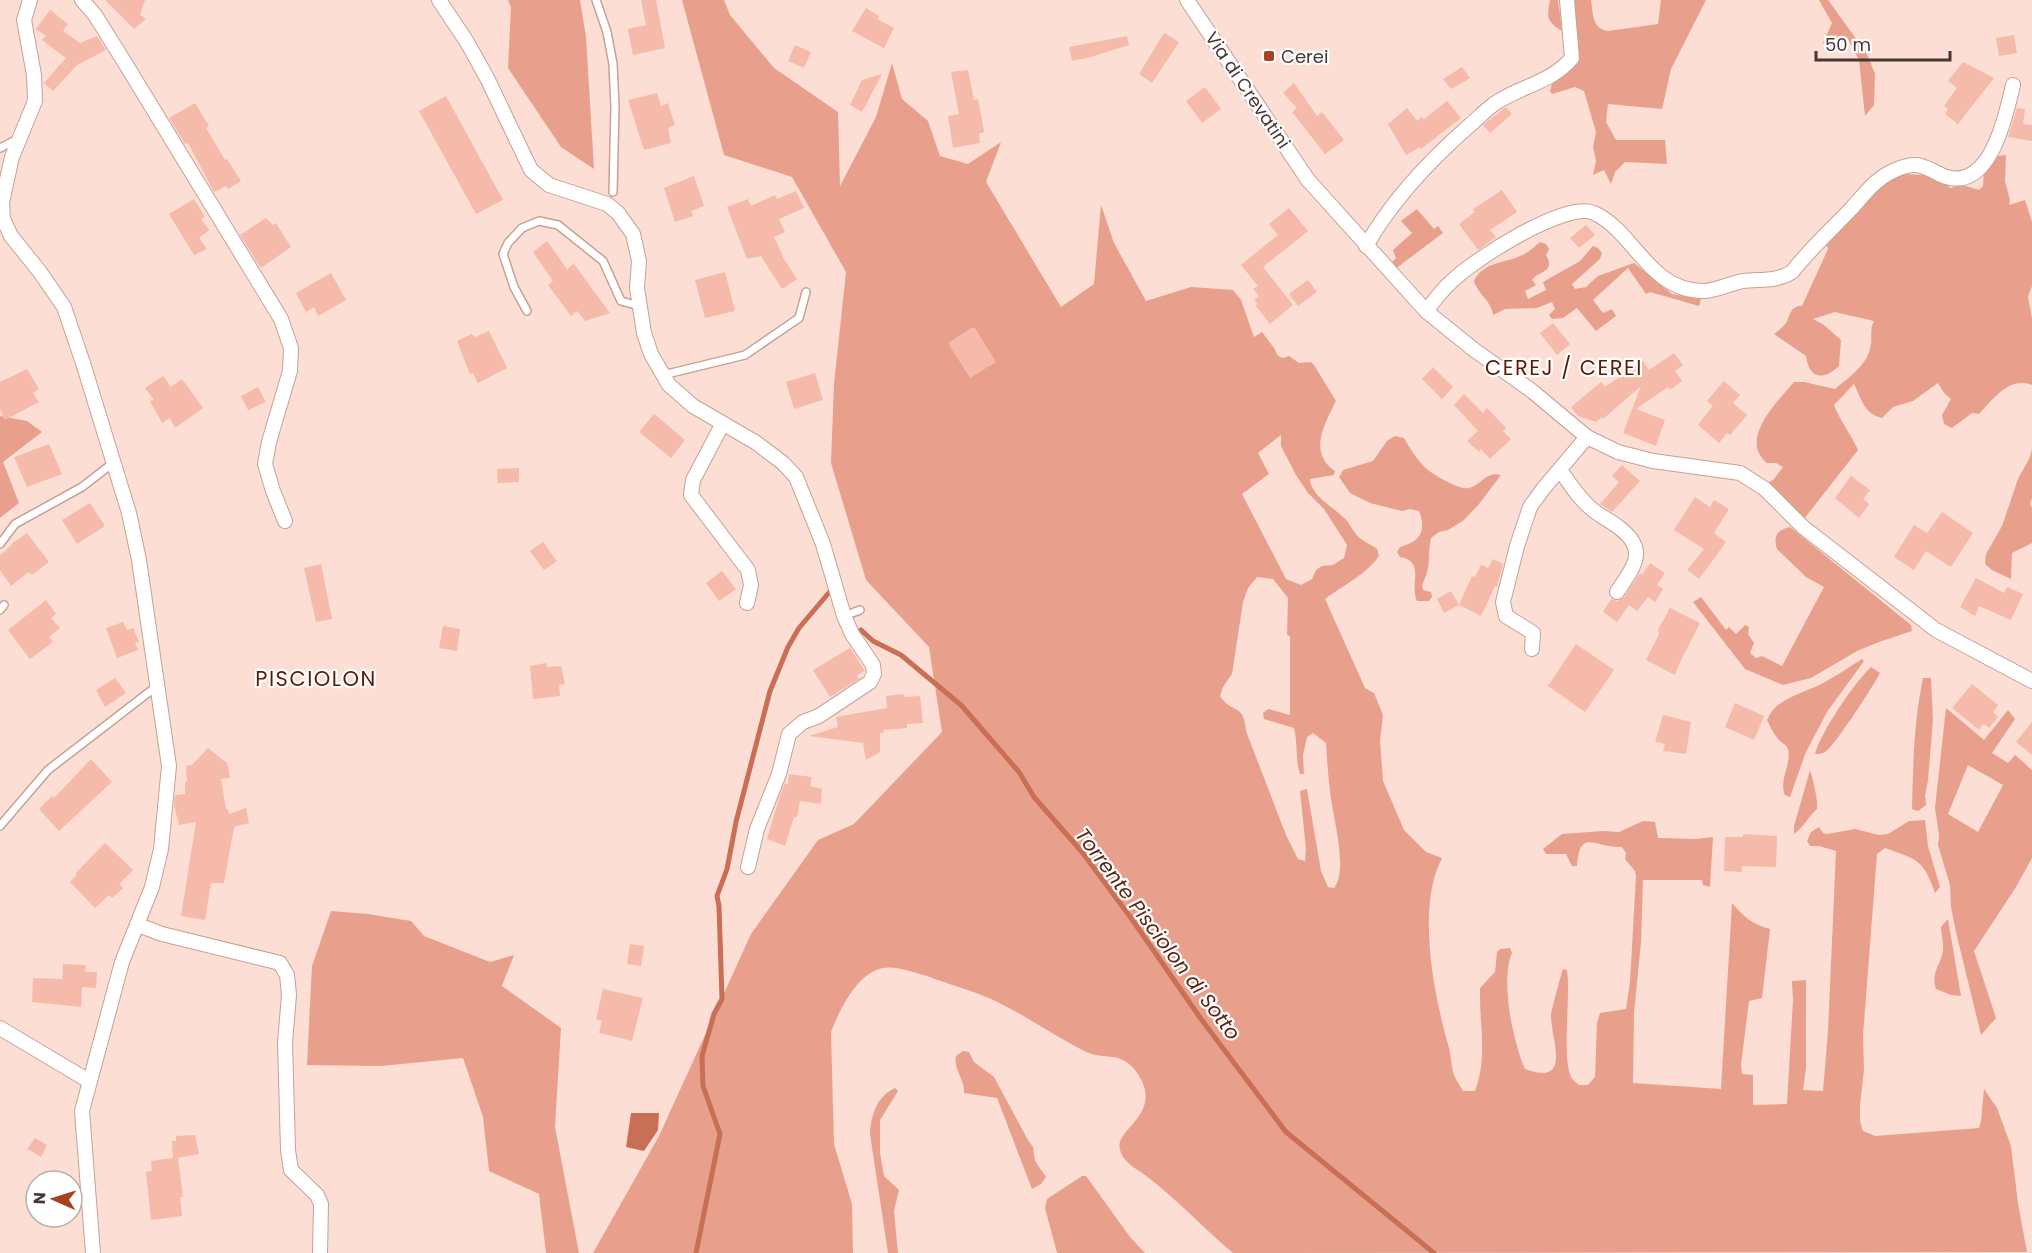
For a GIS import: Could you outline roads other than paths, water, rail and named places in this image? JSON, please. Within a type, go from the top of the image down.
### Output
[{"type":"street","points":[[30,0],[24,20],[34,75],[35,101],[12,157],[2,202],[3,219],[11,236],[64,307],[129,513],[139,560],[169,766],[161,849],[152,887],[122,962],[82,1111],[93,1253]]},
{"type":"street","points":[[82,0],[95,15],[132,73],[281,318],[291,348],[290,371],[264,464],[285,521]]},
{"type":"street","points":[[440,0],[487,78],[531,170],[549,185],[610,200],[633,234],[639,261],[639,306],[644,333],[651,354],[669,385],[693,406],[722,425],[755,442],[783,463],[796,477],[823,544],[844,616],[852,634],[873,665],[874,674],[870,682],[819,716],[803,722],[789,735],[779,774],[757,829],[748,867]]},
{"type":"street","name":"Via di Crevatini","points":[[1187,0],[1308,180],[1426,311],[1473,349],[1532,391],[1587,437],[1618,452],[1653,460],[1740,473],[1765,489],[1811,534],[1936,630],[2032,681]]},
{"type":"street","points":[[1366,246],[1401,195],[1460,134],[1495,104],[1561,71],[1572,58],[1567,0]]},
{"type":"street","points":[[1426,311],[1450,282],[1499,246],[1562,216],[1582,211],[1593,212],[1607,220],[1651,267],[1668,281],[1689,289],[1704,291],[1741,281],[1782,279],[1792,272],[1871,184],[1891,171],[1907,166],[1921,166],[1950,178],[1966,179],[1976,171],[1992,151],[2002,129],[2013,85]]},
{"type":"street","points":[[722,425],[693,480],[691,495],[748,570],[751,585],[747,603]]},
{"type":"street","points":[[1532,649],[1533,633],[1506,616],[1503,602],[1517,546],[1530,507],[1587,437]]},
{"type":"street","points":[[1560,470],[1576,494],[1593,511],[1633,539],[1638,553],[1632,571],[1617,592]]},
{"type":"street","points":[[138,925],[162,934],[280,963],[287,975],[289,995],[285,1043],[291,1170],[317,1195],[321,1204],[320,1253]]},
{"type":"street","points":[[0,1028],[89,1081]]},
{"type":"lane","points":[[596,0],[607,32],[613,63],[615,117],[610,200]]},
{"type":"lane","points":[[0,148],[20,138]]},
{"type":"lane","points":[[527,311],[505,267],[502,254],[508,243],[522,228],[539,221],[558,225],[585,245],[603,261],[621,301],[639,306]]},
{"type":"lane","points":[[663,375],[745,355],[799,318],[806,292]]},
{"type":"lane","points":[[0,544],[15,524],[82,487],[113,463]]},
{"type":"lane","points":[[844,616],[860,610]]},
{"type":"lane","points":[[0,826],[48,770],[157,686]]},
{"type":"waterway","points":[[696,1253],[720,1134],[703,1086],[702,1056],[714,1014],[722,999],[717,896],[727,869],[736,822],[770,691],[788,647],[799,628],[832,589]]},
{"type":"waterway","name":"Torrente Pisciolon di Sotto","points":[[861,630],[873,641],[901,655],[961,705],[1019,772],[1034,797],[1082,852],[1131,918],[1201,1019],[1286,1132],[1434,1253]]},
{"type":"place","name":"Cerei","points":[[1269,56]]},
{"type":"district","name":"CEREJ / CEREI","points":[[1564,367]]},
{"type":"district","name":"PISCIOLON","points":[[316,678]]}]
